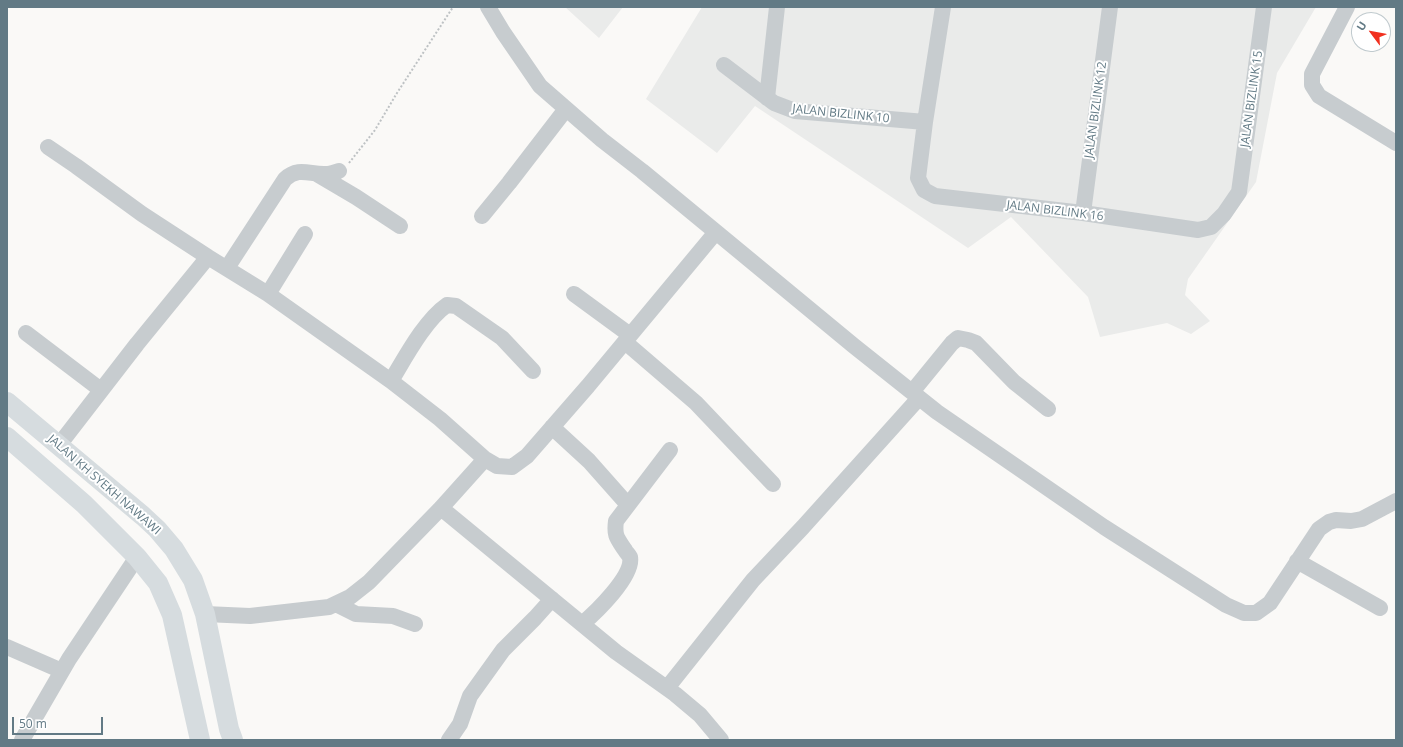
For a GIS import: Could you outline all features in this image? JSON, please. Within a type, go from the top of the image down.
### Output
[{"type":"main road","name":"JALAN KH SYEKH NAWAWI","points":[[7,402],[157,529],[174,549],[193,580],[205,614],[229,729],[233,740]]},
{"type":"main road","points":[[7,437],[84,504],[137,557],[158,583],[172,615],[200,740]]},
{"type":"street","points":[[488,7],[503,32],[540,86],[602,140],[642,171],[848,342],[937,412],[1104,527],[1226,605],[1244,613],[1256,613],[1270,603],[1319,529],[1328,522],[1336,520],[1351,521],[1362,519],[1396,501]]},
{"type":"street","points":[[767,98],[777,7]]},
{"type":"street","name":"JALAN BIZLINK 16","points":[[943,7],[918,178],[924,190],[935,196],[1082,213],[1198,230],[1211,227],[1224,214],[1239,192]]},
{"type":"street","name":"JALAN BIZLINK 12","points":[[1082,213],[1110,7]]},
{"type":"street","name":"JALAN BIZLINK 15","points":[[1239,192],[1264,7]]},
{"type":"street","points":[[1347,7],[1312,74],[1312,85],[1319,96],[1396,143]]},
{"type":"street","name":"JALAN BIZLINK 10","points":[[724,65],[774,103],[795,111],[925,122]]},
{"type":"street","points":[[482,216],[566,109]]},
{"type":"street","points":[[48,147],[142,214],[268,294],[390,381],[440,419],[485,459],[497,466],[512,467],[527,456],[716,232]]},
{"type":"street","points":[[227,268],[285,179],[298,172],[327,174],[339,171]]},
{"type":"street","points":[[314,173],[337,185],[400,226]]},
{"type":"street","points":[[268,294],[306,234]]},
{"type":"street","points":[[59,445],[137,344],[208,257]]},
{"type":"street","points":[[574,294],[628,338],[696,403],[772,484]]},
{"type":"street","points":[[390,381],[426,327],[441,309],[447,305],[456,306],[502,338],[533,371]]},
{"type":"street","points":[[26,333],[101,390]]},
{"type":"street","points":[[667,688],[753,580],[803,527],[915,395],[952,343],[958,338],[963,338],[976,343],[1014,382],[1048,409]]},
{"type":"street","points":[[552,427],[589,461],[628,505]]},
{"type":"street","points":[[582,624],[596,611],[622,581],[629,567],[630,558],[615,533],[616,521],[670,450]]},
{"type":"street","points":[[205,614],[250,616],[329,607],[350,597],[370,582],[441,508],[485,459]]},
{"type":"street","points":[[441,508],[616,652],[667,688],[700,715],[721,740]]},
{"type":"street","points":[[22,740],[62,671],[137,557]]},
{"type":"street","points":[[1297,561],[1380,608]]},
{"type":"street","points":[[449,740],[460,724],[470,696],[504,650],[552,599]]},
{"type":"street","points":[[336,604],[356,614],[393,616],[415,624]]},
{"type":"street","points":[[7,647],[62,671]]},
{"type":"path","points":[[339,171],[349,163],[375,130],[397,93],[453,7]]},
{"type":"shaded area","points":[[565,7],[623,7],[599,38]]},
{"type":"shaded area","points":[[702,7],[1316,7],[1277,73],[1256,182],[1188,279],[1185,295],[1210,321],[1191,334],[1167,323],[1100,337],[1088,297],[1011,217],[968,248],[755,106],[717,153],[646,99]]}]
